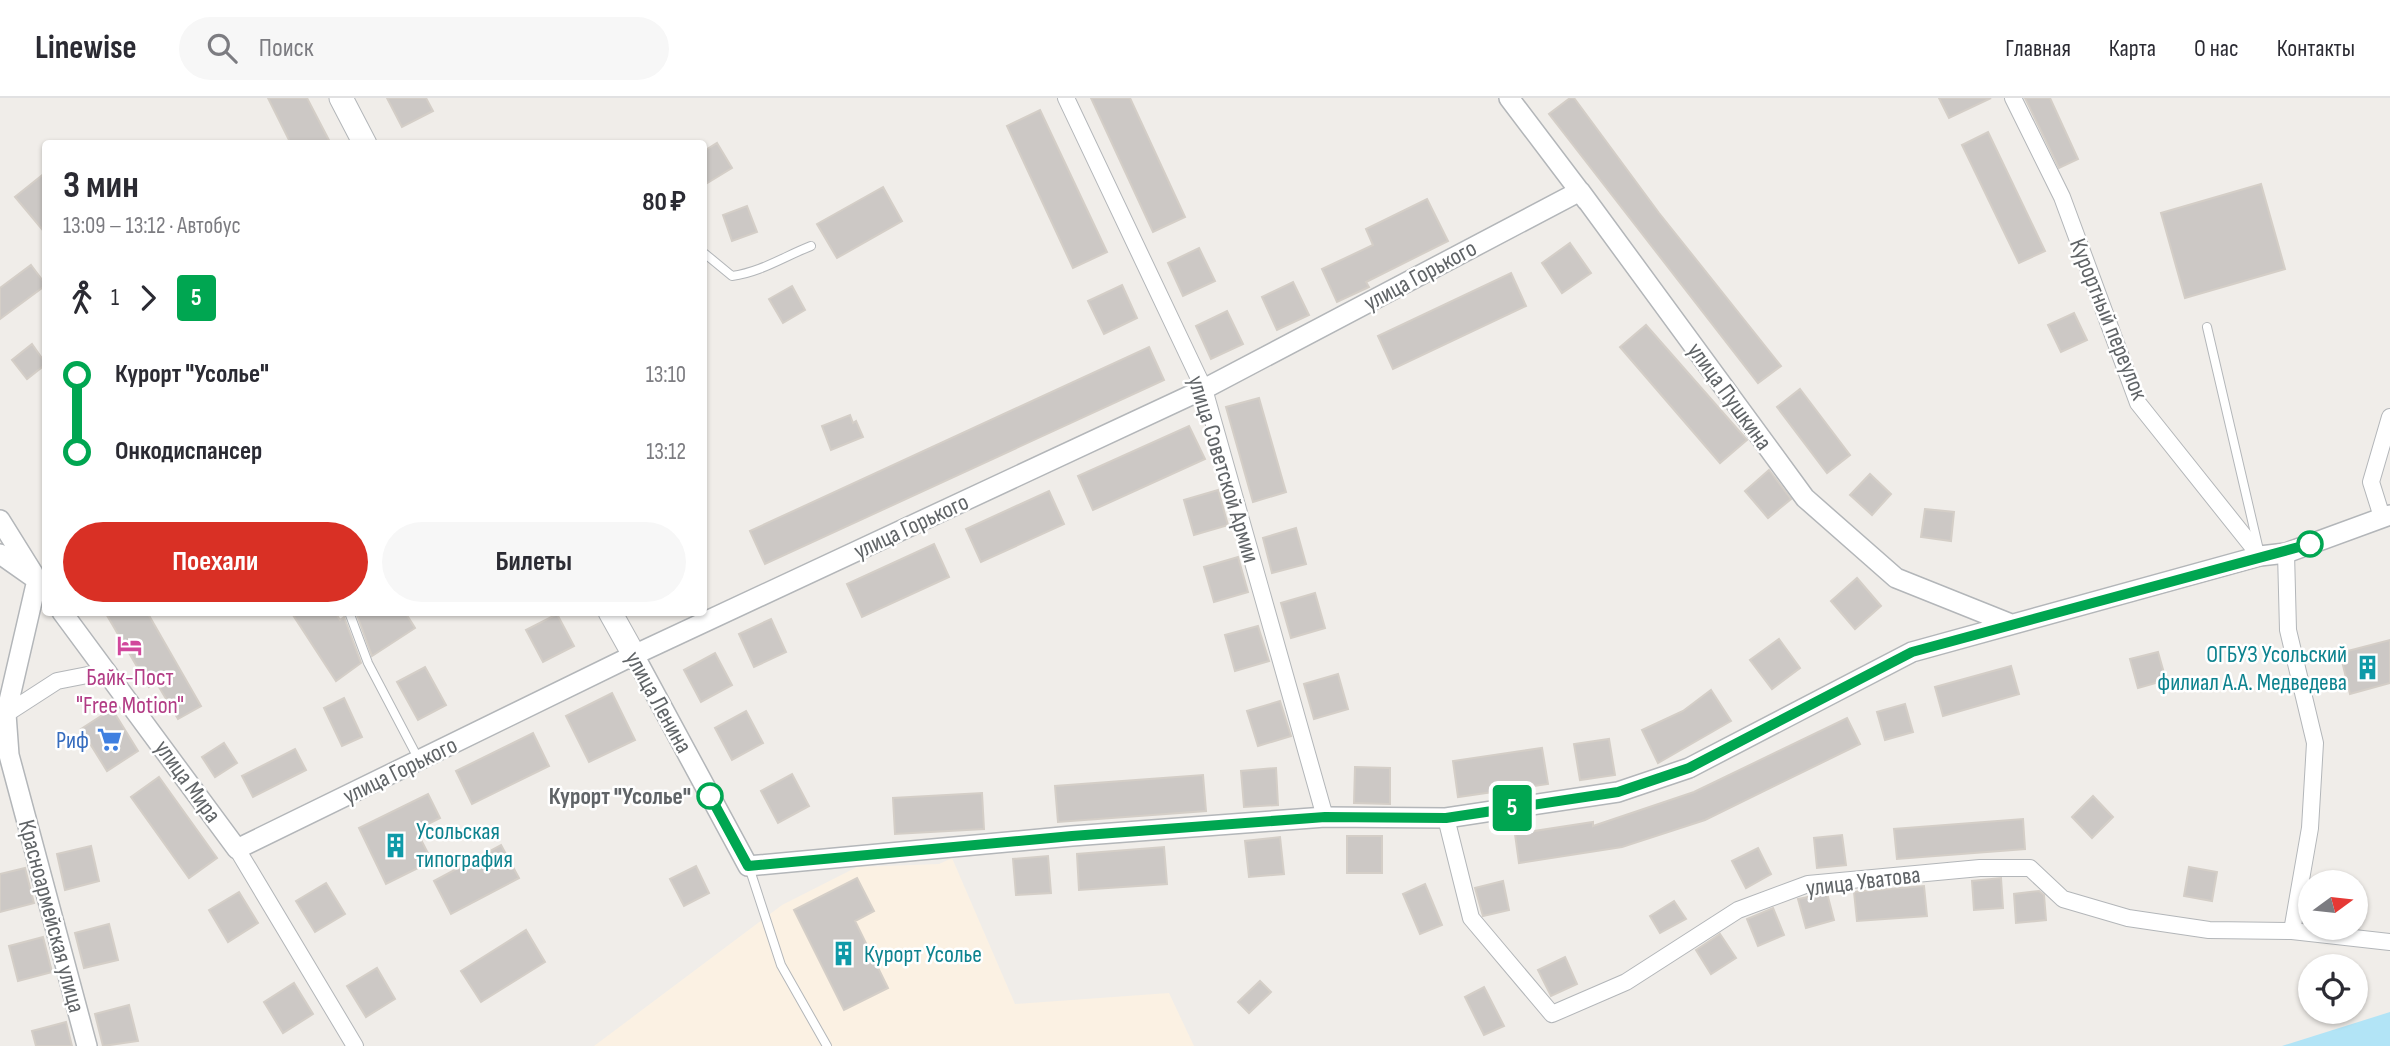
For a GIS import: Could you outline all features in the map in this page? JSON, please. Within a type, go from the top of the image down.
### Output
[{"type":"main road","points":[[341,98],[363,140]]},
{"type":"main road","name":"улица Ленина","points":[[612,616],[634,655]]},
{"type":"street","name":"улица Советской Армии","points":[[1066,98],[1204,389],[1325,817]]},
{"type":"street","name":"улица Пушкина","points":[[1509,98],[1805,498],[1896,578],[2011,624]]},
{"type":"street","name":"Курортный переулок","points":[[2012,98],[2062,197],[2138,402],[2260,556]]},
{"type":"street","name":"улица Горького","points":[[237,849],[634,655],[1204,389],[1580,191]]},
{"type":"street","points":[[748,866],[1072,836],[1325,817],[1446,818],[1618,792],[1689,768],[1912,652],[2260,556],[2286,553],[2386,516],[2371,482],[2390,417]]},
{"type":"street","points":[[0,520],[41,585]]},
{"type":"street","points":[[2286,553],[2288,630],[2315,743],[2310,828],[2292,931],[2390,942]]},
{"type":"street","points":[[0,554],[41,585]]},
{"type":"street","name":"Красноармейская улица","points":[[41,585],[6,714],[5,756],[87,1046]]},
{"type":"street","name":"улица Мира","points":[[65,616],[237,849]]},
{"type":"street","name":"улица Ленина","points":[[634,655],[748,866]]},
{"type":"street","points":[[6,714],[57,681],[108,671]]},
{"type":"street","name":"улица Уватова","points":[[1446,818],[1471,918],[1552,1014],[1626,982],[1738,910],[1808,884],[1980,868],[2030,869],[2063,900],[2128,918],[2209,930],[2292,931]]},
{"type":"street","points":[[237,849],[355,1046]]},
{"type":"lane","points":[[707,255],[732,276],[756,273],[775,260],[811,246]]},
{"type":"lane","points":[[2207,327],[2260,556]]},
{"type":"lane","points":[[350,616],[368,663],[419,760]]},
{"type":"lane","points":[[748,866],[781,965],[827,1046]]},
{"type":"shaded area","name":"Курорт Усолье","points":[[952,858],[1015,1004],[1169,993],[1194,1046],[594,1046],[782,905],[857,867],[939,864]]},
{"type":"water","points":[[2390,1012],[2390,1046],[2282,1046],[2352,1024],[2368,1024],[2368,1019]]},
{"type":"building","points":[[268,98],[307,98],[329,140],[289,140]]},
{"type":"building","points":[[387,98],[426,98],[433,111],[402,127]]},
{"type":"building","points":[[1091,98],[1130,98],[1185,217],[1153,232]]},
{"type":"building","points":[[1570,98],[1574,98],[1659,213],[1781,366],[1758,383],[1549,114]]},
{"type":"building","points":[[1939,98],[1991,98],[1949,118]]},
{"type":"building","points":[[2025,98],[2050,98],[2078,159],[2059,168]]},
{"type":"building","points":[[1040,110],[1107,252],[1073,268],[1007,126]]},
{"type":"building","points":[[1988,132],[2045,251],[2019,263],[1962,145]]},
{"type":"building","points":[[717,143],[732,168],[707,183],[707,149]]},
{"type":"building","points":[[42,175],[42,229],[15,197]]},
{"type":"building","points":[[2261,184],[2285,269],[2185,298],[2161,213]]},
{"type":"building","points":[[883,187],[902,221],[837,258],[817,224]]},
{"type":"building","points":[[1427,199],[1448,241],[1366,282],[1369,287],[1337,302],[1322,269],[1373,245],[1366,229]]},
{"type":"building","points":[[747,206],[757,232],[732,241],[723,215]]},
{"type":"building","points":[[1570,243],[1591,273],[1562,293],[1542,263]]},
{"type":"building","points":[[1199,248],[1215,281],[1183,296],[1168,263]]},
{"type":"building","points":[[31,265],[42,280],[42,288],[0,319],[0,288]]},
{"type":"building","points":[[1511,273],[1526,306],[1393,369],[1378,336]]},
{"type":"building","points":[[1293,282],[1309,315],[1277,330],[1262,297]]},
{"type":"building","points":[[1122,285],[1137,318],[1104,334],[1088,301]]},
{"type":"building","points":[[792,286],[805,310],[783,323],[769,299]]},
{"type":"building","points":[[1227,311],[1243,344],[1211,359],[1196,326]]},
{"type":"building","points":[[2074,313],[2087,340],[2061,352],[2048,325]]},
{"type":"building","points":[[1646,325],[1747,440],[1720,463],[1620,347]]},
{"type":"building","points":[[32,344],[42,358],[42,367],[27,379],[12,360]]},
{"type":"building","points":[[1149,347],[1164,380],[765,564],[750,531]]},
{"type":"building","points":[[1800,389],[1850,455],[1827,473],[1777,407]]},
{"type":"building","points":[[1259,398],[1286,492],[1253,502],[1226,407]]},
{"type":"building","points":[[850,415],[853,423],[856,421],[863,437],[831,450],[822,426]]},
{"type":"building","points":[[1189,426],[1205,459],[1093,510],[1078,476]]},
{"type":"building","points":[[1769,470],[1791,499],[1768,518],[1745,491]]},
{"type":"building","points":[[1870,474],[1891,494],[1872,515],[1850,495]]},
{"type":"building","points":[[1218,490],[1228,525],[1194,535],[1184,500]]},
{"type":"building","points":[[1049,491],[1064,524],[981,562],[966,529]]},
{"type":"building","points":[[1925,509],[1954,512],[1951,541],[1921,537]]},
{"type":"building","points":[[1296,528],[1306,564],[1272,573],[1263,538]]},
{"type":"building","points":[[934,544],[949,577],[862,617],[847,584]]},
{"type":"building","points":[[1238,557],[1248,592],[1214,602],[1204,567]]},
{"type":"building","points":[[1857,578],[1881,606],[1855,629],[1831,601]]},
{"type":"building","points":[[1315,593],[1325,628],[1291,638],[1281,603]]},
{"type":"building","points":[[107,616],[149,616],[201,706],[178,719],[156,682],[149,687]]},
{"type":"building","points":[[294,616],[338,616],[340,620],[344,617],[361,663],[336,681]]},
{"type":"building","points":[[357,616],[408,616],[415,628],[372,656]]},
{"type":"building","points":[[558,616],[574,646],[543,662],[526,630]]},
{"type":"building","points":[[771,619],[786,652],[754,667],[739,634]]},
{"type":"building","points":[[1258,626],[1269,661],[1235,671],[1225,635]]},
{"type":"building","points":[[1779,639],[1800,668],[1772,689],[1750,660]]},
{"type":"building","name":"ОГБУЗ Усольский филиал А.А. Медведева","points":[[2390,640],[2390,683],[2350,694],[2340,653]]},
{"type":"building","points":[[2158,652],[2166,680],[2138,688],[2130,659]]},
{"type":"building","points":[[715,653],[732,685],[701,702],[684,670]]},
{"type":"building","points":[[2011,666],[2019,694],[1943,716],[1935,687]]},
{"type":"building","points":[[425,667],[446,705],[418,720],[397,682]]},
{"type":"building","points":[[1338,674],[1348,709],[1314,719],[1304,684]]},
{"type":"building","points":[[1711,690],[1731,721],[1658,763],[1642,730],[1683,711]]},
{"type":"building","points":[[612,693],[635,740],[589,762],[566,716]]},
{"type":"building","points":[[344,698],[362,737],[342,746],[324,708]]},
{"type":"building","points":[[1280,701],[1291,736],[1258,746],[1247,711]]},
{"type":"building","points":[[1905,704],[1913,732],[1885,740],[1877,712]]},
{"type":"building","name":"Риф","points":[[112,709],[138,751],[107,771],[81,729]]},
{"type":"building","points":[[746,711],[763,743],[732,760],[715,728]]},
{"type":"building","points":[[1847,718],[1860,744],[1705,820],[1622,847],[1519,863],[1515,834],[1593,822],[1593,826],[1694,792]]},
{"type":"building","points":[[533,733],[549,766],[472,804],[456,771]]},
{"type":"building","points":[[1609,739],[1615,775],[1580,780],[1574,744]]},
{"type":"building","points":[[224,743],[237,763],[215,777],[202,757]]},
{"type":"building","points":[[1542,748],[1548,784],[1458,797],[1453,761]]},
{"type":"building","points":[[295,749],[306,770],[253,797],[242,776]]},
{"type":"building","points":[[1355,767],[1390,768],[1390,804],[1354,803]]},
{"type":"building","points":[[1276,768],[1278,805],[1244,807],[1241,771]]},
{"type":"building","points":[[792,774],[809,806],[778,823],[761,791]]},
{"type":"building","points":[[1203,775],[1206,811],[1058,822],[1055,786]]},
{"type":"building","points":[[159,777],[217,858],[189,878],[131,797]]},
{"type":"building","points":[[982,793],[984,829],[895,834],[893,798]]},
{"type":"building","name":"Усольская типография","points":[[428,794],[440,818],[416,830],[432,861],[386,884],[359,828]]},
{"type":"building","points":[[2093,796],[2113,817],[2092,838],[2072,817]]},
{"type":"building","points":[[2023,819],[2025,849],[1897,859],[1894,829]]},
{"type":"building","points":[[1842,835],[1846,865],[1817,868],[1814,838]]},
{"type":"building","points":[[1347,836],[1382,836],[1382,873],[1347,873]]},
{"type":"building","points":[[1280,837],[1284,874],[1249,877],[1245,841]]},
{"type":"building","points":[[501,845],[519,878],[451,914],[434,881]]},
{"type":"building","points":[[91,846],[99,881],[65,890],[57,854]]},
{"type":"building","points":[[1164,847],[1167,884],[1079,890],[1077,854]]},
{"type":"building","points":[[1758,848],[1771,874],[1746,888],[1732,861]]},
{"type":"building","points":[[1048,856],[1051,893],[1016,895],[1013,859]]},
{"type":"building","points":[[696,866],[709,893],[684,906],[670,879]]},
{"type":"building","points":[[2189,867],[2217,872],[2212,901],[2184,896]]},
{"type":"building","points":[[25,868],[34,903],[0,912],[0,874]]},
{"type":"building","name":"Курорт Усолье","points":[[857,878],[874,911],[855,921],[888,988],[844,1010],[794,910]]},
{"type":"building","points":[[2001,878],[2003,908],[1974,910],[1972,881]]},
{"type":"building","points":[[1503,881],[1509,910],[1483,916],[1475,888]]},
{"type":"building","points":[[326,883],[345,914],[315,932],[296,901]]},
{"type":"building","points":[[1425,884],[1442,925],[1420,934],[1403,894]]},
{"type":"building","points":[[1924,886],[1927,916],[1857,921],[1854,892]]},
{"type":"building","points":[[2039,891],[2044,895],[2046,920],[2016,923],[2014,894]]},
{"type":"building","points":[[239,892],[258,923],[228,942],[209,910]]},
{"type":"building","points":[[1827,893],[1834,920],[1806,928],[1798,899]]},
{"type":"building","points":[[1674,901],[1686,919],[1660,933],[1650,916]]},
{"type":"building","points":[[1773,908],[1784,935],[1758,946],[1747,919]]},
{"type":"building","points":[[109,924],[118,960],[84,968],[75,933]]},
{"type":"building","points":[[526,930],[545,962],[481,1002],[461,971]]},
{"type":"building","points":[[1720,934],[1736,958],[1711,974],[1696,950]]},
{"type":"building","points":[[43,937],[52,972],[18,981],[9,946]]},
{"type":"building","points":[[1565,957],[1577,984],[1551,996],[1538,970]]},
{"type":"building","points":[[377,968],[395,999],[366,1017],[347,986]]},
{"type":"building","points":[[1260,981],[1271,992],[1249,1013],[1238,1002]]},
{"type":"building","points":[[294,983],[313,1014],[283,1033],[264,1002]]},
{"type":"building","points":[[1484,987],[1504,1026],[1484,1035],[1465,997]]},
{"type":"building","points":[[129,1005],[138,1041],[103,1046],[95,1014]]},
{"type":"building","points":[[66,1022],[72,1046],[36,1046],[32,1031]]},
{"type":"bus line","name":"5","points":[[710,796],[748,866],[1072,836],[1325,817],[1446,818],[1618,792],[1689,768],[1912,652],[2260,556],[2286,553],[2310,544]]},
{"type":"place","name":"Байк-Пост \"Free Motion\"","points":[[130,646]]},
{"type":"place","name":"ОГБУЗ Усольский филиал А.А. Медведева","points":[[2367,668]]},
{"type":"place","name":"Риф","points":[[109,740]]},
{"type":"place","name":"Курорт \"Усолье\"","points":[[710,796]]},
{"type":"place","name":"Усольская типография","points":[[396,845]]},
{"type":"place","name":"Курорт Усолье","points":[[844,954]]}]
